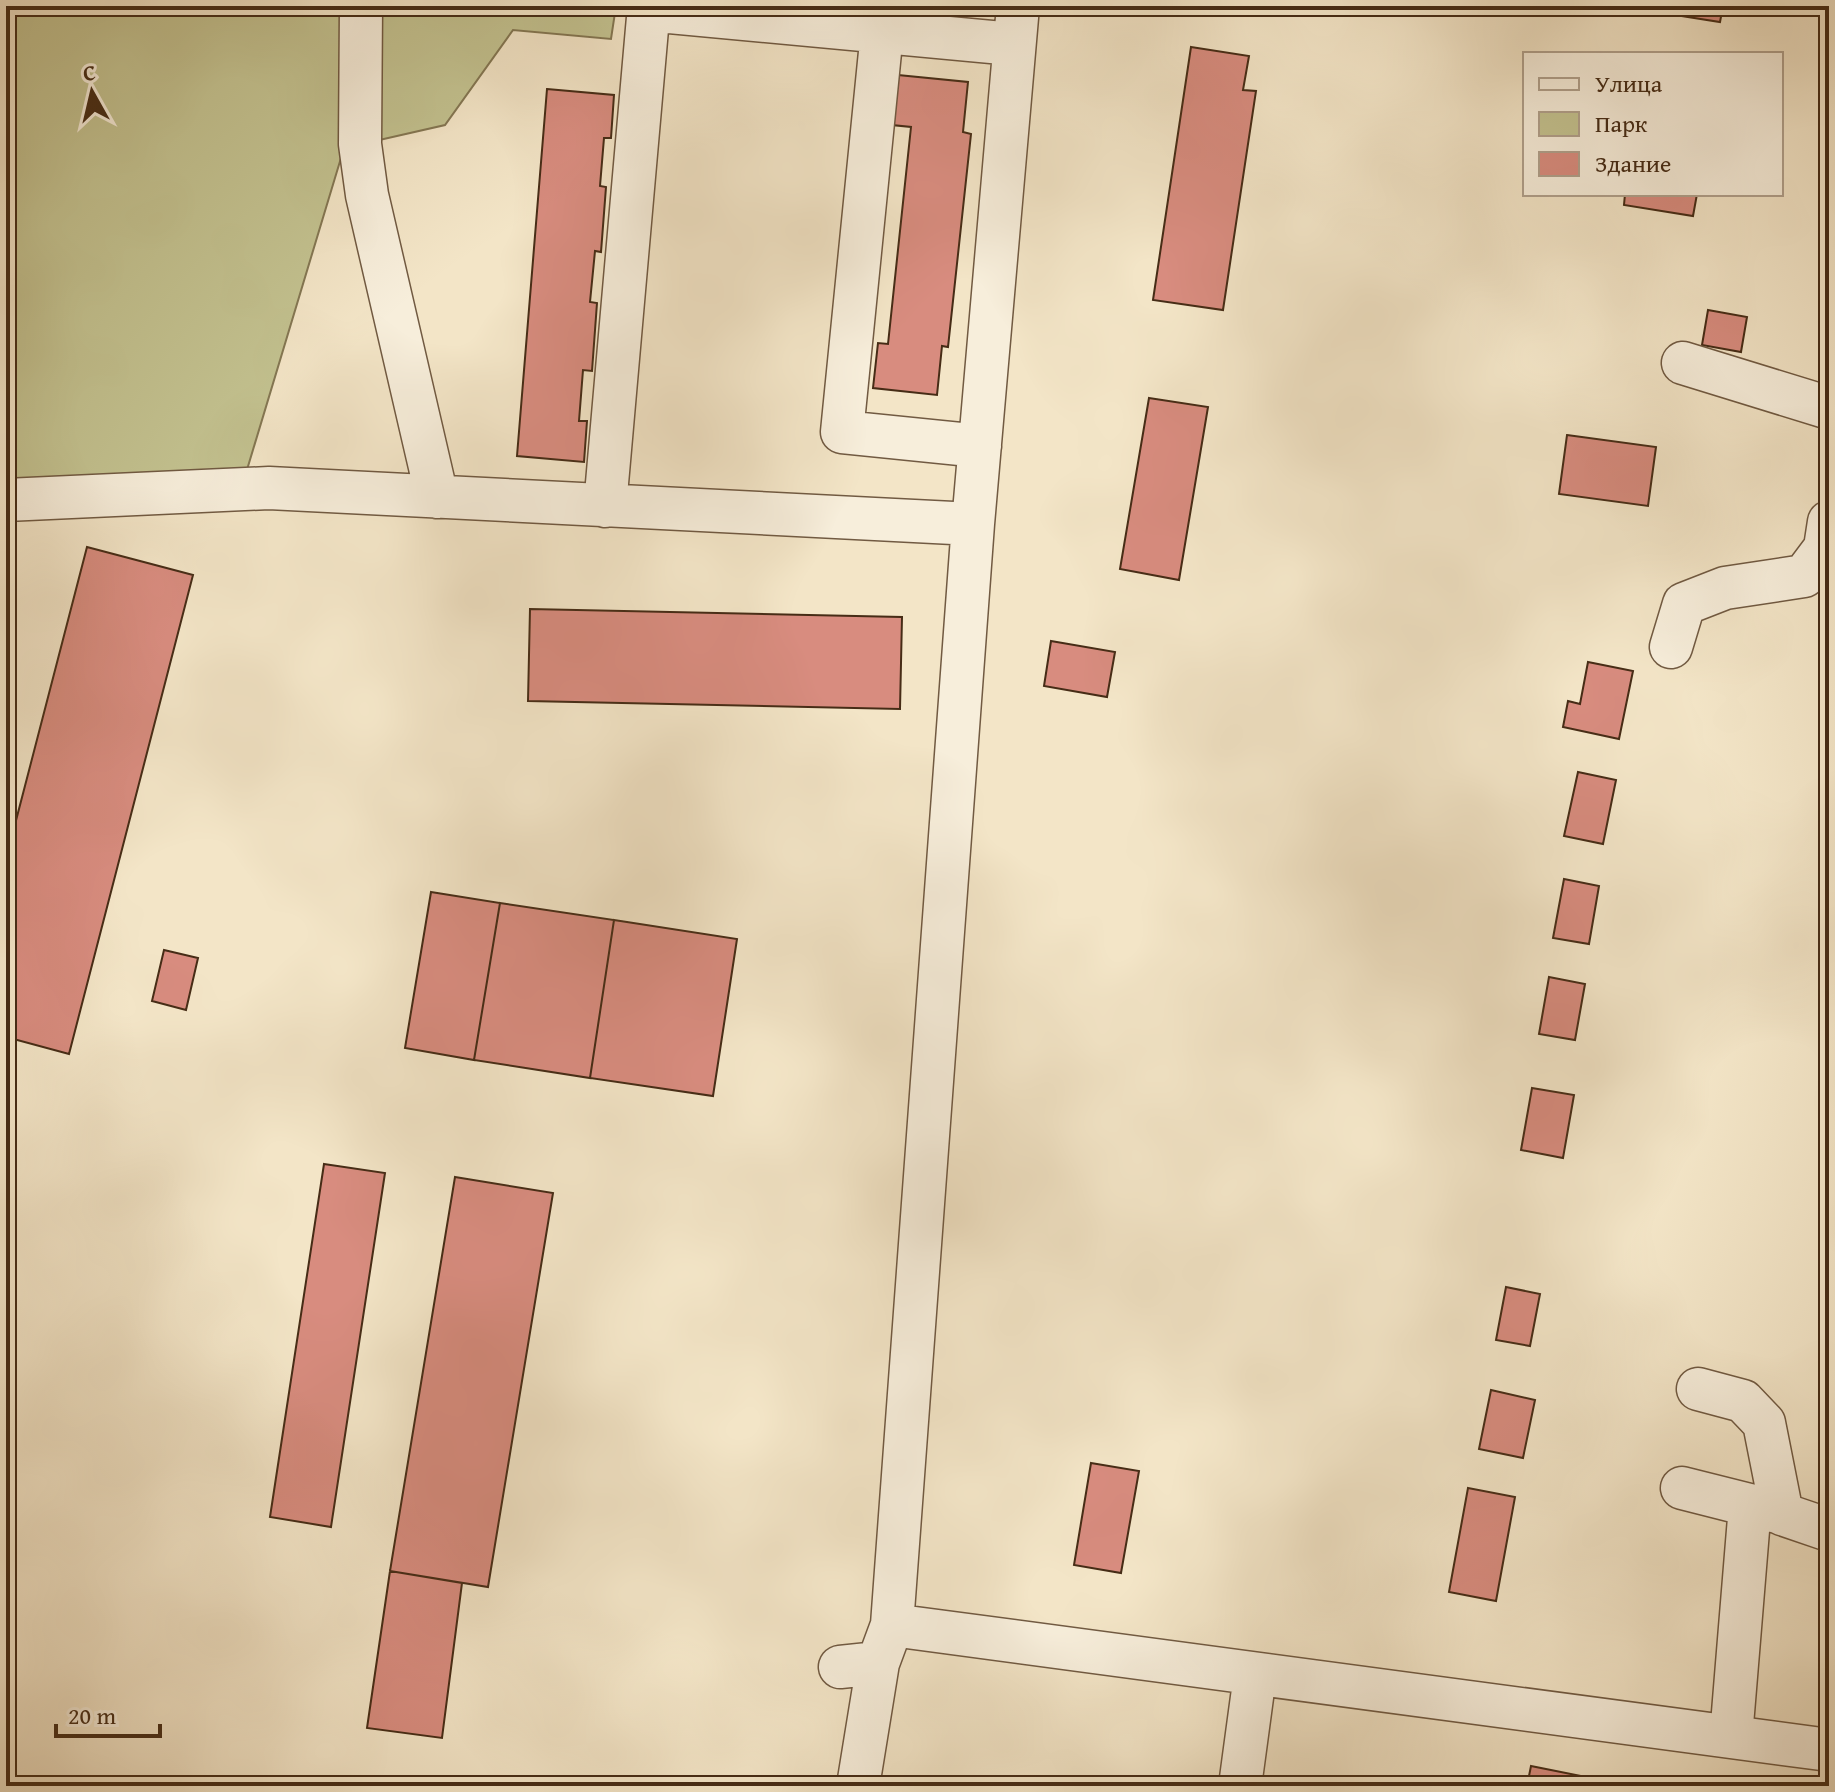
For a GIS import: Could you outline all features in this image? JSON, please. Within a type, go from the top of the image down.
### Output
[{"type":"street","points":[[361,6],[360,144],[367,195],[437,497]]},
{"type":"street","points":[[605,506],[649,8],[882,32],[1016,25],[858,1786]]},
{"type":"street","points":[[882,32],[842,432],[980,446]]},
{"type":"street","points":[[1683,363],[1829,408]]},
{"type":"street","points":[[6,500],[269,488],[973,524]]},
{"type":"street","points":[[1671,647],[1684,604],[1725,588],[1804,576],[1825,548],[1829,522]]},
{"type":"street","points":[[1698,1389],[1743,1401],[1764,1423],[1766,1510],[1731,1737]]},
{"type":"street","points":[[1682,1488],[1829,1530]]},
{"type":"street","points":[[870,1652],[1255,1675],[1829,1750]]},
{"type":"street","points":[[1240,1786],[1255,1675]]},
{"type":"green space","points":[[6,6],[616,6],[611,39],[513,30],[445,125],[344,148],[246,473],[6,485]]},
{"type":"building","points":[[1663,6],[1723,6],[1720,22],[1662,13]]},
{"type":"building","points":[[1191,47],[1249,56],[1243,90],[1256,91],[1223,310],[1153,300]]},
{"type":"building","points":[[898,75],[968,82],[963,132],[971,134],[948,347],[942,346],[937,395],[873,388],[878,343],[888,344],[911,127],[892,125]]},
{"type":"building","points":[[547,89],[614,95],[611,138],[604,138],[600,186],[606,187],[601,252],[595,251],[590,302],[597,303],[592,371],[583,370],[579,421],[587,421],[584,462],[517,456]]},
{"type":"building","points":[[1625,196],[1697,196],[1693,216],[1624,205]]},
{"type":"building","points":[[1708,310],[1747,317],[1741,352],[1702,345]]},
{"type":"building","points":[[1149,398],[1208,407],[1179,580],[1120,569]]},
{"type":"building","points":[[1567,435],[1656,447],[1648,506],[1559,494]]},
{"type":"building","points":[[87,547],[193,575],[69,1054],[6,1037],[6,859]]},
{"type":"building","points":[[530,609],[902,617],[900,709],[528,701]]},
{"type":"building","points":[[1051,641],[1115,652],[1107,697],[1044,686]]},
{"type":"building","points":[[1588,662],[1633,671],[1619,739],[1563,727],[1568,701],[1580,704]]},
{"type":"building","points":[[1578,772],[1616,780],[1603,844],[1564,836]]},
{"type":"building","points":[[1564,879],[1599,886],[1589,944],[1553,938]]},
{"type":"building","points":[[431,892],[500,903],[474,1060],[405,1048]]},
{"type":"building","points":[[500,903],[614,920],[590,1078],[474,1060]]},
{"type":"building","points":[[614,920],[737,939],[713,1096],[590,1078]]},
{"type":"building","points":[[164,950],[198,958],[186,1010],[152,1001]]},
{"type":"building","points":[[1549,977],[1585,984],[1575,1040],[1539,1034]]},
{"type":"building","points":[[1532,1088],[1574,1095],[1563,1158],[1521,1150]]},
{"type":"building","points":[[324,1164],[385,1173],[331,1527],[270,1517]]},
{"type":"building","points":[[455,1177],[553,1193],[488,1587],[390,1571]]},
{"type":"building","points":[[1506,1287],[1540,1294],[1530,1346],[1496,1340]]},
{"type":"building","points":[[1491,1390],[1535,1400],[1523,1458],[1479,1449]]},
{"type":"building","points":[[1091,1463],[1139,1471],[1121,1573],[1074,1565]]},
{"type":"building","points":[[1468,1488],[1515,1497],[1496,1601],[1449,1592]]},
{"type":"building","points":[[390,1571],[462,1583],[442,1738],[367,1728]]},
{"type":"building","points":[[1531,1766],[1596,1779],[1595,1786],[1527,1786]]},
{"type":"building","points":[[1317,1777],[1359,1785],[1359,1786],[1315,1786]]}]
